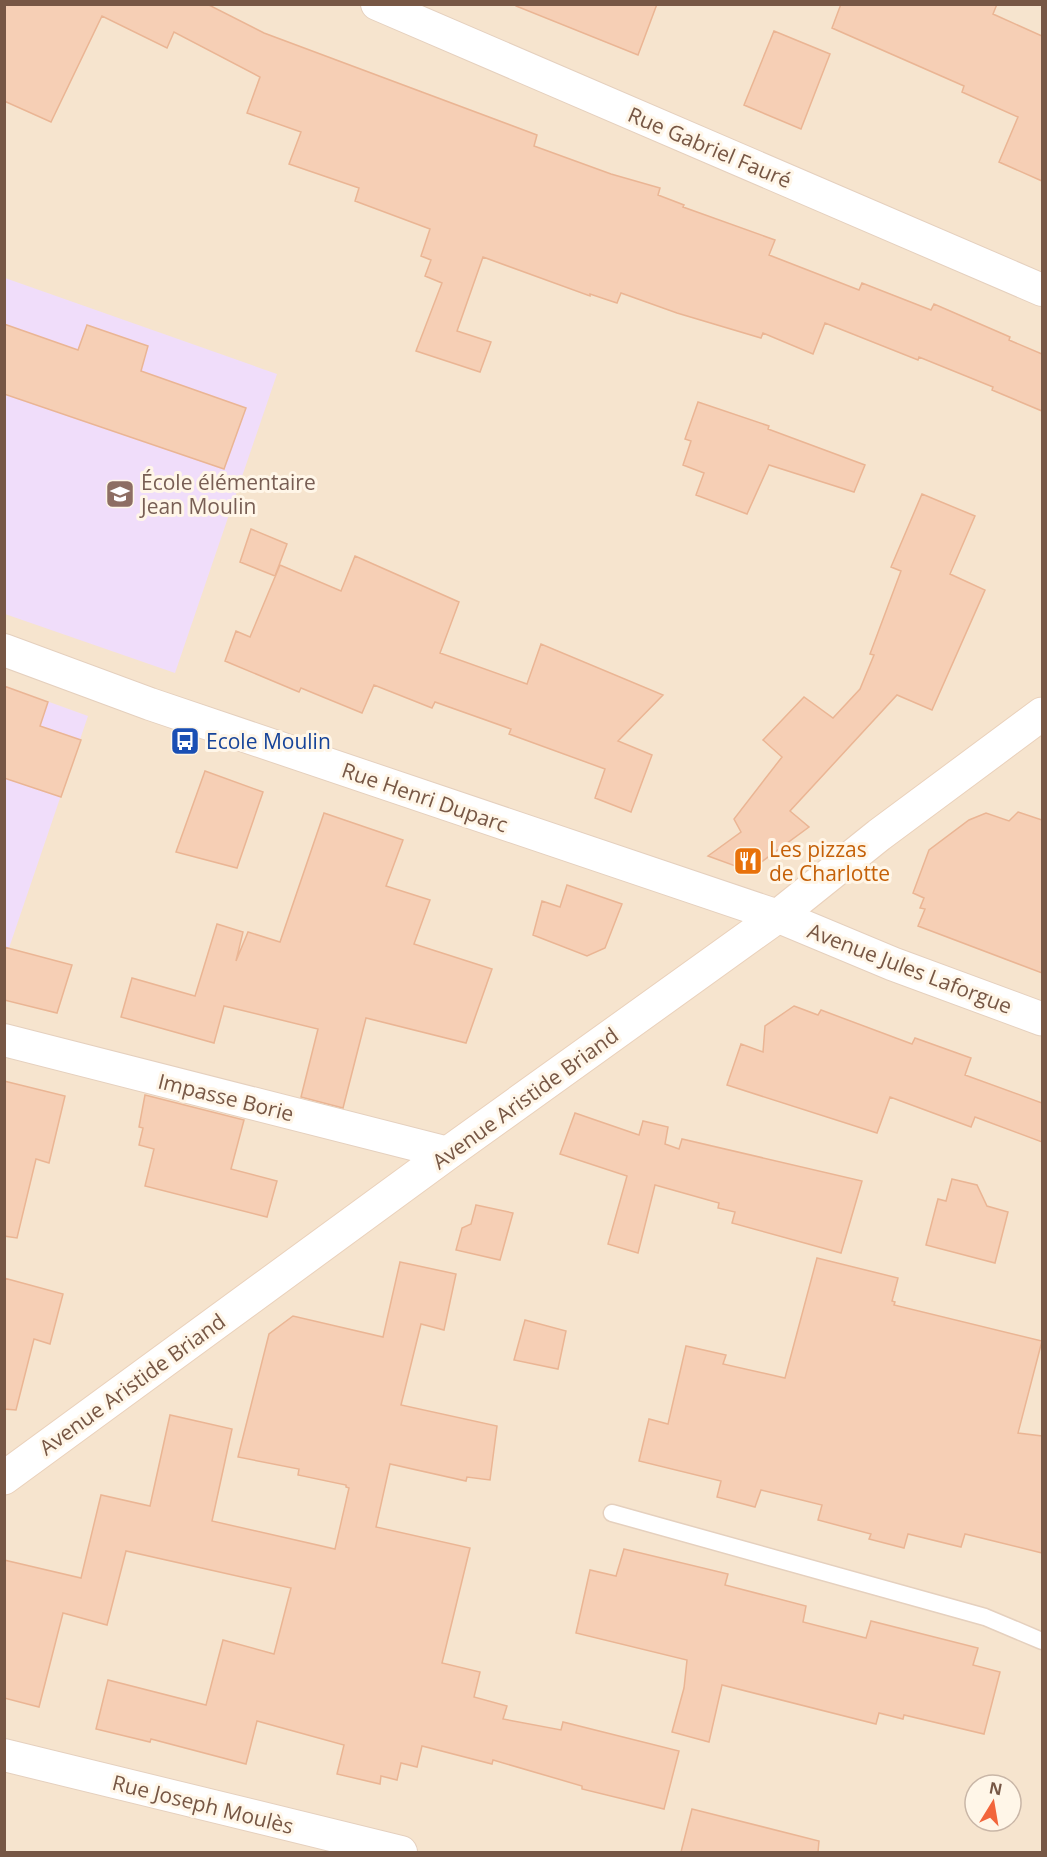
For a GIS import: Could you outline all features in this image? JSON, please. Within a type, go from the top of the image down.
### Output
[{"type":"main road","name":"Avenue Aristide Briand","points":[[4,1478],[448,1153],[778,916],[879,835],[1042,714]]},
{"type":"main road","name":"Avenue Jules Laforgue","points":[[778,916],[894,964],[1042,1019]]},
{"type":"street","name":"Rue Gabriel Fauré","points":[[377,4],[1042,290]]},
{"type":"street","name":"Rue Henri Duparc","points":[[4,650],[150,704],[778,916]]},
{"type":"street","name":"Impasse Borie","points":[[4,1040],[448,1153]]},
{"type":"street","name":"Rue Joseph Moulès","points":[[4,1755],[401,1852]]},
{"type":"lane","points":[[612,1512],[985,1617],[1042,1641]]},
{"type":"shaded area","points":[[5,5],[1042,5],[1042,1852],[5,1852]]},
{"type":"shaded area","name":"École élémentaire Jean Moulin","points":[[5,278],[277,374],[175,673],[5,614]]},
{"type":"shaded area","points":[[5,686],[88,716],[9,948],[5,947]]},
{"type":"building","points":[[4,4],[207,4],[264,33],[537,135],[534,146],[611,174],[660,188],[658,195],[684,205],[683,207],[775,240],[769,255],[859,290],[862,283],[931,310],[934,304],[1010,337],[1009,340],[1042,354],[1042,411],[992,390],[993,387],[825,323],[813,354],[763,333],[761,338],[677,313],[621,293],[617,303],[590,294],[590,296],[483,257],[457,331],[491,342],[480,372],[416,351],[442,283],[425,276],[431,260],[421,256],[430,229],[355,201],[359,188],[289,164],[301,132],[247,113],[260,77],[174,32],[167,48],[102,16],[51,122],[4,101]]},
{"type":"building","points":[[516,4],[657,4],[638,55],[516,6]]},
{"type":"building","points":[[841,4],[997,4],[993,14],[1042,36],[1042,181],[999,162],[1018,117],[962,92],[964,86],[832,28]]},
{"type":"building","points":[[774,31],[830,54],[801,129],[744,105]]},
{"type":"building","points":[[4,324],[78,350],[87,325],[148,346],[141,371],[246,408],[224,469],[4,394]]},
{"type":"building","points":[[698,402],[769,426],[768,429],[865,465],[854,492],[769,465],[747,514],[696,495],[704,473],[683,465],[691,441],[685,439]]},
{"type":"building","points":[[922,494],[975,516],[950,574],[985,590],[932,710],[897,695],[790,811],[809,827],[749,871],[708,856],[741,832],[734,819],[782,757],[763,740],[804,697],[833,718],[860,689],[874,655],[870,654],[901,571],[891,567]]},
{"type":"building","points":[[251,529],[287,544],[275,576],[240,562]]},
{"type":"building","points":[[355,556],[459,602],[440,653],[527,684],[541,644],[663,695],[618,741],[652,755],[631,812],[595,798],[605,769],[509,734],[511,729],[435,702],[432,708],[374,685],[362,713],[301,688],[299,692],[225,661],[236,631],[250,637],[280,565],[341,591]]},
{"type":"building","points":[[4,686],[48,702],[40,726],[81,740],[61,797],[4,778]]},
{"type":"building","points":[[205,771],[263,792],[237,868],[176,852]]},
{"type":"building","points":[[1018,812],[1042,820],[1042,973],[918,926],[925,909],[920,908],[924,898],[913,893],[929,850],[969,820],[986,813],[1009,821]]},
{"type":"building","points":[[324,813],[403,840],[386,886],[430,900],[414,944],[492,969],[466,1043],[366,1018],[343,1108],[301,1097],[318,1029],[224,1006],[214,1043],[121,1017],[132,978],[195,996],[217,924],[243,932],[236,961],[248,932],[280,942]]},
{"type":"building","points":[[567,885],[622,904],[605,948],[587,956],[533,935],[542,901],[560,907]]},
{"type":"building","points":[[4,947],[72,965],[57,1013],[4,1000]]},
{"type":"building","points":[[794,1006],[818,1015],[821,1010],[912,1044],[915,1038],[971,1058],[965,1075],[1042,1103],[1042,1142],[975,1117],[971,1127],[890,1097],[877,1133],[727,1085],[741,1044],[763,1052],[765,1026]]},
{"type":"building","points":[[4,1081],[65,1096],[49,1163],[36,1159],[17,1238],[4,1236]]},
{"type":"building","points":[[145,1095],[244,1120],[231,1169],[277,1181],[267,1217],[145,1186],[154,1149],[139,1145],[143,1128],[139,1127]]},
{"type":"building","points":[[575,1113],[639,1135],[643,1121],[668,1127],[665,1144],[679,1149],[682,1139],[862,1181],[841,1253],[732,1223],[735,1212],[718,1208],[719,1203],[655,1185],[638,1253],[608,1244],[627,1176],[560,1154]]},
{"type":"building","points":[[952,1179],[977,1185],[987,1206],[1008,1212],[995,1263],[926,1245],[938,1199],[946,1201]]},
{"type":"building","points":[[476,1205],[513,1213],[500,1260],[456,1250],[462,1228],[471,1224]]},
{"type":"building","points":[[817,1258],[898,1278],[892,1301],[895,1302],[894,1305],[1042,1341],[1018,1433],[1042,1436],[1042,1553],[965,1534],[961,1547],[908,1534],[904,1548],[869,1539],[871,1534],[818,1520],[822,1505],[761,1490],[755,1507],[717,1497],[721,1481],[639,1461],[649,1419],[668,1424],[686,1346],[726,1355],[723,1364],[785,1378]]},
{"type":"building","points":[[400,1262],[456,1274],[444,1330],[421,1324],[401,1405],[497,1426],[490,1480],[467,1477],[466,1481],[390,1464],[376,1527],[470,1548],[442,1663],[480,1672],[474,1697],[507,1706],[503,1719],[561,1730],[563,1722],[679,1751],[664,1809],[582,1789],[582,1786],[493,1760],[492,1764],[422,1746],[417,1767],[401,1763],[397,1780],[381,1776],[380,1784],[337,1774],[344,1745],[257,1721],[246,1764],[151,1739],[150,1742],[96,1729],[108,1680],[206,1705],[223,1640],[274,1654],[291,1588],[126,1551],[107,1625],[63,1613],[39,1707],[4,1698],[4,1560],[81,1578],[101,1495],[150,1506],[170,1415],[232,1429],[212,1521],[335,1549],[349,1488],[346,1485],[298,1475],[299,1469],[238,1457],[269,1334],[293,1316],[383,1337]]},
{"type":"building","points":[[4,1278],[63,1294],[50,1344],[34,1339],[16,1410],[4,1409]]},
{"type":"building","points":[[525,1320],[566,1331],[558,1369],[514,1360]]},
{"type":"building","points":[[624,1549],[728,1574],[725,1585],[806,1606],[803,1622],[866,1638],[871,1621],[978,1648],[973,1665],[1000,1672],[984,1734],[904,1715],[903,1719],[879,1713],[876,1724],[722,1685],[709,1742],[672,1732],[684,1688],[687,1660],[576,1633],[590,1570],[616,1576]]},
{"type":"building","points":[[692,1809],[819,1841],[818,1852],[681,1852]]},
{"type":"place","name":"École élémentaire Jean Moulin","points":[[120,494]]},
{"type":"place","name":"Ecole Moulin","points":[[185,741]]},
{"type":"place","name":"Les pizzas de Charlotte","points":[[748,861]]}]
